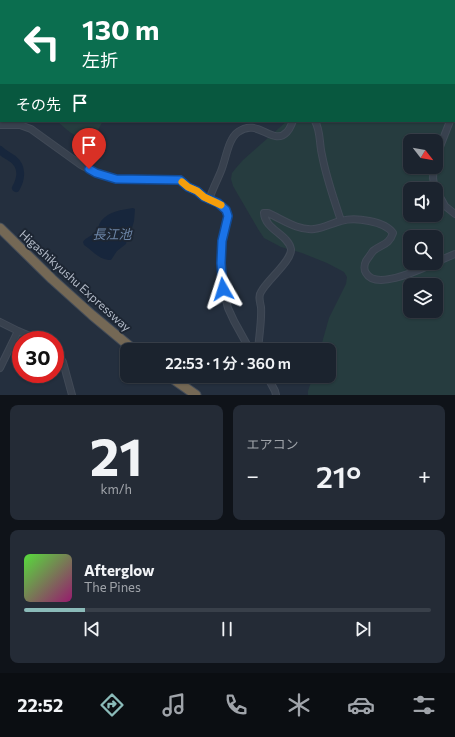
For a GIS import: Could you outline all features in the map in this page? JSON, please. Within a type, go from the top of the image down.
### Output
[{"type":"highway","name":"Higashikyushu Expressway","points":[[0,228],[52,279],[126,343]]},
{"type":"highway","points":[[179,383],[196,395]]},
{"type":"street","points":[[209,200],[232,140],[237,133],[242,129],[250,127],[272,136],[283,135],[288,131],[292,122]]},
{"type":"street","points":[[315,122],[320,137],[321,154],[341,221]]},
{"type":"street","points":[[443,139],[450,122]]},
{"type":"street","points":[[0,125],[20,125],[32,129],[81,165],[96,173],[116,179],[180,180],[188,187],[223,207],[228,216],[222,241],[221,268],[223,289],[228,308],[246,343]]},
{"type":"street","points":[[443,202],[445,206],[455,214]]},
{"type":"street","points":[[259,343],[261,309],[260,293],[265,285],[284,264],[290,255],[291,248],[285,239],[270,226],[264,218],[264,213],[268,213],[296,227],[314,229],[341,221],[354,220],[366,220],[381,224],[393,233],[390,240],[373,251],[366,261],[365,270],[367,275],[372,279],[378,280],[407,275],[419,270]]},
{"type":"street","points":[[443,259],[455,254]]},
{"type":"street","points":[[0,322],[18,331]]},
{"type":"street","points":[[0,368],[12,343]]},
{"type":"street","points":[[64,366],[72,395]]},
{"type":"street","points":[[271,383],[276,395]]},
{"type":"green space","points":[[58,122],[102,122],[95,134],[88,139],[83,139],[74,135]]},
{"type":"green space","points":[[286,122],[455,122],[455,395],[308,395],[311,383],[336,383],[336,343],[322,343],[329,318],[346,284],[347,277],[344,272],[327,263],[302,253],[281,247],[264,238],[233,186],[231,179],[232,173],[243,160]]},
{"type":"water","name":"長江池","points":[[133,208],[135,209],[134,221],[126,244],[117,251],[111,260],[100,257],[84,245],[84,240],[95,232],[104,218],[116,212]]},
{"type":"waterway","points":[[0,150],[13,159],[20,169],[20,177],[16,188]]},
{"type":"slow traffic","points":[[182,182],[209,200],[221,205]]},
{"type":"route","points":[[89,169],[96,173],[116,179],[180,180],[188,187],[223,207],[228,216],[222,241],[221,268],[223,289]]}]
